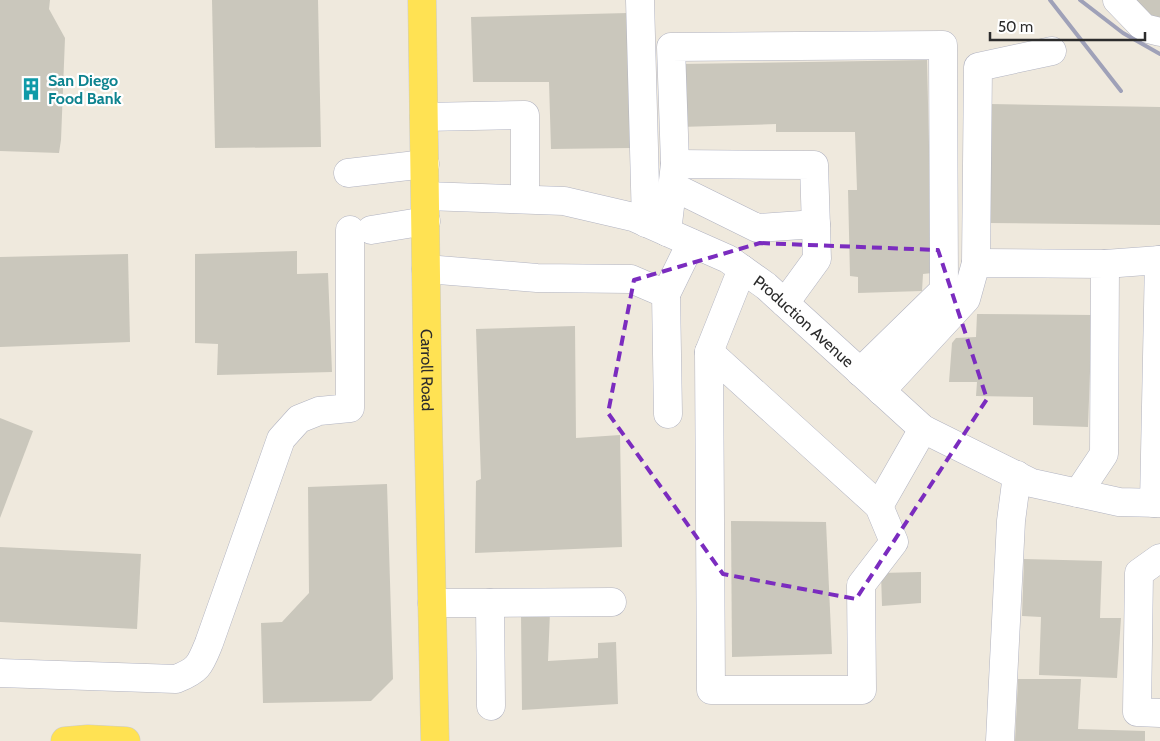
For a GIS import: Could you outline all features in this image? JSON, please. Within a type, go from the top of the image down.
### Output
[{"type":"main road","name":"Carroll Road","points":[[422,0],[435,741]]},
{"type":"main road","points":[[66,741],[88,739],[126,741]]},
{"type":"street","points":[[640,0],[668,232]]},
{"type":"street","points":[[1117,0],[1144,28],[1160,32]]},
{"type":"street","points":[[668,414],[666,294],[668,232],[674,175],[671,47],[943,46],[944,290],[860,372]]},
{"type":"street","points":[[881,391],[966,299],[976,263],[978,67],[1052,51]]},
{"type":"street","points":[[424,117],[525,115],[525,200]]},
{"type":"street","points":[[348,173],[426,164]]},
{"type":"street","points":[[674,175],[814,165],[817,259],[785,303]]},
{"type":"street","points":[[674,175],[757,228],[816,224]]},
{"type":"street","name":"Production Avenue","points":[[0,673],[176,679],[192,673],[202,661],[209,643],[281,439],[299,419],[319,410],[350,408],[360,230],[426,209],[525,200],[564,201],[633,217],[728,259],[766,286],[923,428],[1032,483],[1119,502],[1157,503]]},
{"type":"street","points":[[976,263],[1106,264],[1160,260],[1157,503]]},
{"type":"street","points":[[1078,493],[1104,454],[1106,264]]},
{"type":"street","points":[[426,269],[538,278],[631,279],[666,294]]},
{"type":"street","points":[[709,352],[879,506],[894,542],[861,585],[862,690],[710,690],[709,352],[742,270]]},
{"type":"street","points":[[879,506],[923,428]]},
{"type":"street","points":[[1000,741],[1011,521],[1017,475]]},
{"type":"street","points":[[1160,558],[1140,573],[1137,712],[1160,713]]},
{"type":"street","points":[[432,603],[612,602]]},
{"type":"street","points":[[490,603],[491,706]]},
{"type":"highlighted area","points":[[760,243],[938,250],[987,399],[856,599],[723,574],[608,413],[634,280]]},
{"type":"building","name":"San Diego Food Bank","points":[[0,0],[50,0],[49,9],[65,38],[59,153],[0,151]]},
{"type":"building","points":[[212,0],[318,0],[321,147],[215,148]]},
{"type":"building","points":[[1129,0],[1160,0],[1160,19],[1143,17]]},
{"type":"building","points":[[628,13],[630,148],[551,149],[549,82],[473,82],[471,17]]},
{"type":"building","points":[[927,60],[932,273],[923,274],[922,291],[858,293],[858,277],[850,276],[848,190],[857,190],[855,132],[776,132],[776,124],[680,127],[680,64]]},
{"type":"building","points":[[990,104],[1160,107],[1160,225],[988,223]]},
{"type":"building","points":[[297,251],[297,274],[328,273],[332,372],[217,375],[218,344],[195,343],[195,254]]},
{"type":"building","points":[[128,254],[130,342],[0,347],[0,257]]},
{"type":"building","points":[[977,314],[1092,315],[1088,427],[1033,425],[1033,397],[976,396],[977,382],[949,382],[952,343],[956,338],[976,337]]},
{"type":"building","points":[[575,326],[576,438],[620,435],[622,547],[475,553],[476,481],[481,479],[476,329]]},
{"type":"building","points":[[0,418],[33,431],[0,518]]},
{"type":"building","points":[[387,484],[393,679],[371,701],[263,703],[261,623],[282,622],[309,593],[308,487]]},
{"type":"building","points":[[731,521],[826,522],[832,654],[732,657]]},
{"type":"building","points":[[0,547],[141,554],[137,629],[0,622]]},
{"type":"building","points":[[1024,559],[1102,561],[1100,618],[1121,618],[1117,678],[1039,675],[1041,617],[1022,616]]},
{"type":"building","points":[[921,572],[921,603],[882,606],[881,573]]},
{"type":"building","points":[[550,612],[548,661],[598,658],[598,643],[616,642],[618,704],[522,710],[521,614]]},
{"type":"building","points":[[1018,679],[1081,679],[1078,729],[1145,731],[1145,741],[1015,741]]},
{"type":"railway","points":[[1050,0],[1121,91]]},
{"type":"railway","points":[[1080,0],[1123,33],[1160,54]]},
{"type":"place","name":"San Diego Food Bank","points":[[31,89]]}]
